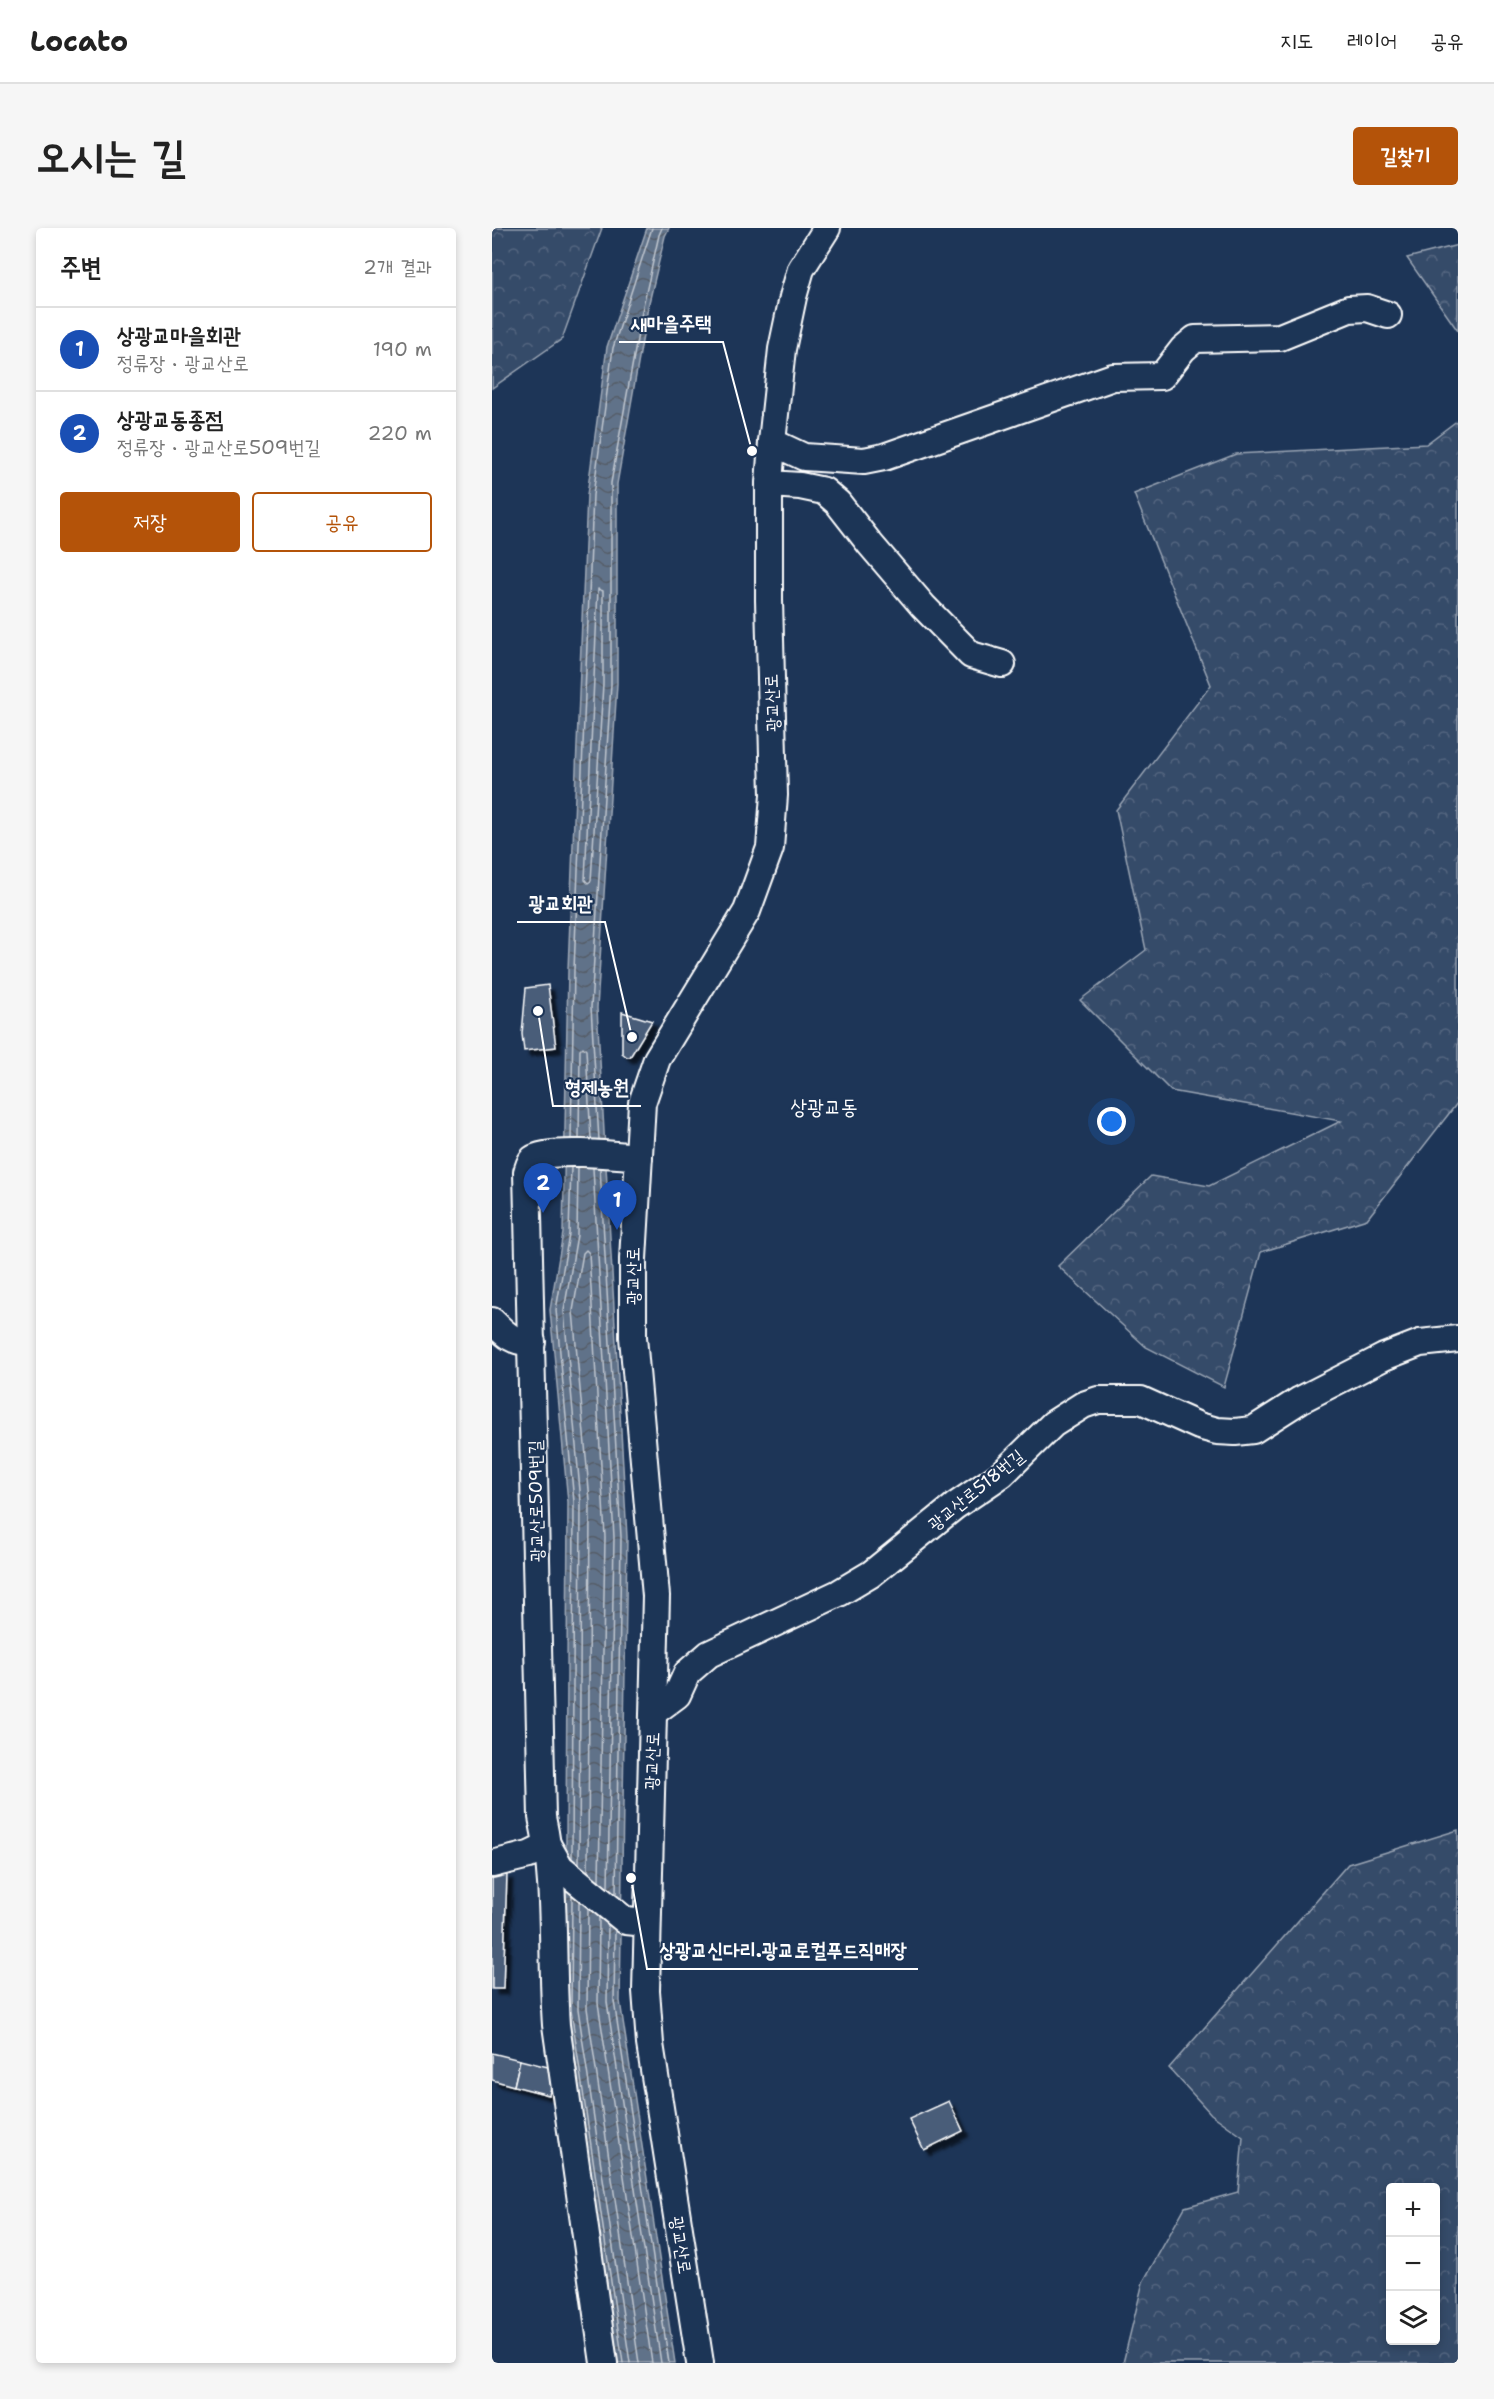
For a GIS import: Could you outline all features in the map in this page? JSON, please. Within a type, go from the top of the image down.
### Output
[{"type":"street","name":"광교산로","points":[[700,2363],[650,2044],[646,1991],[636,1922],[654,1712],[656,1596],[633,1337],[633,1259],[642,1103],[657,1059],[747,910],[770,848],[774,795],[769,484],[772,442],[782,349],[793,297],[801,269],[827,228]]},
{"type":"street","points":[[772,442],[804,457],[864,461],[884,457],[1113,376],[1161,376],[1183,349],[1195,339],[1280,337],[1349,309],[1367,308],[1388,315]]},
{"type":"street","points":[[769,484],[800,486],[824,491],[838,503],[923,606],[971,655],[1002,664]]},
{"type":"street","name":"광교산로509번길","points":[[604,2363],[555,2025],[552,1972],[554,1857],[542,1817],[527,1172],[529,1164],[544,1155],[639,1156]]},
{"type":"street","points":[[492,1321],[511,1339],[520,1343],[532,1342]]},
{"type":"street","name":"광교산로518번길","points":[[654,1712],[677,1695],[687,1673],[709,1654],[839,1593],[871,1574],[955,1506],[1002,1474],[1053,1424],[1083,1406],[1098,1401],[1141,1400],[1199,1426],[1217,1431],[1252,1430],[1300,1400],[1384,1357],[1420,1343],[1458,1339]]},
{"type":"street","points":[[492,1864],[529,1855],[554,1857],[636,1922]]},
{"type":"green space","points":[[492,228],[602,228],[562,339],[492,388]]},
{"type":"green space","points":[[1458,245],[1458,331],[1407,258]]},
{"type":"green space","points":[[1458,420],[1458,1102],[1367,1219],[1261,1252],[1224,1387],[1146,1347],[1058,1266],[1151,1176],[1209,1186],[1341,1121],[1171,1091],[1080,1000],[1146,950],[1116,810],[1211,685],[1134,494],[1236,454],[1426,444]]},
{"type":"green space","points":[[1458,1830],[1458,2363],[1123,2363],[1143,2282],[1185,2207],[1238,2192],[1243,2137],[1211,2114],[1169,2068],[1348,1864]]},
{"type":"water","points":[[647,228],[669,228],[665,236],[648,307],[617,484],[617,684],[597,1008],[627,1537],[620,2001],[675,2363],[617,2363],[565,2010],[568,1502],[550,1310],[563,1233],[568,970],[587,495],[607,347]]},
{"type":"building","points":[[548,985],[556,1047],[524,1051],[522,1034],[526,988]]},
{"type":"building","points":[[622,1012],[652,1021],[630,1057],[622,1053]]},
{"type":"building","points":[[507,1874],[503,1989],[492,1989],[492,1878]]},
{"type":"building","points":[[492,2053],[520,2060],[514,2086],[492,2080]]},
{"type":"building","points":[[520,2060],[556,2069],[549,2095],[514,2086]]},
{"type":"building","points":[[949,2101],[963,2131],[924,2150],[909,2119]]},
{"type":"place","name":"새마을주택","points":[[752,451]]},
{"type":"place","name":"형제농원","points":[[538,1011]]},
{"type":"place","name":"광교회관","points":[[632,1037]]},
{"type":"place","name":"상광교동종점","points":[[543,1213]]},
{"type":"place","name":"상광교마을회관","points":[[617,1230]]},
{"type":"place","name":"상광교신다리.광교로컬푸드직매장","points":[[631,1878]]},
{"type":"district","name":"상광교동","points":[[824,1107]]}]
